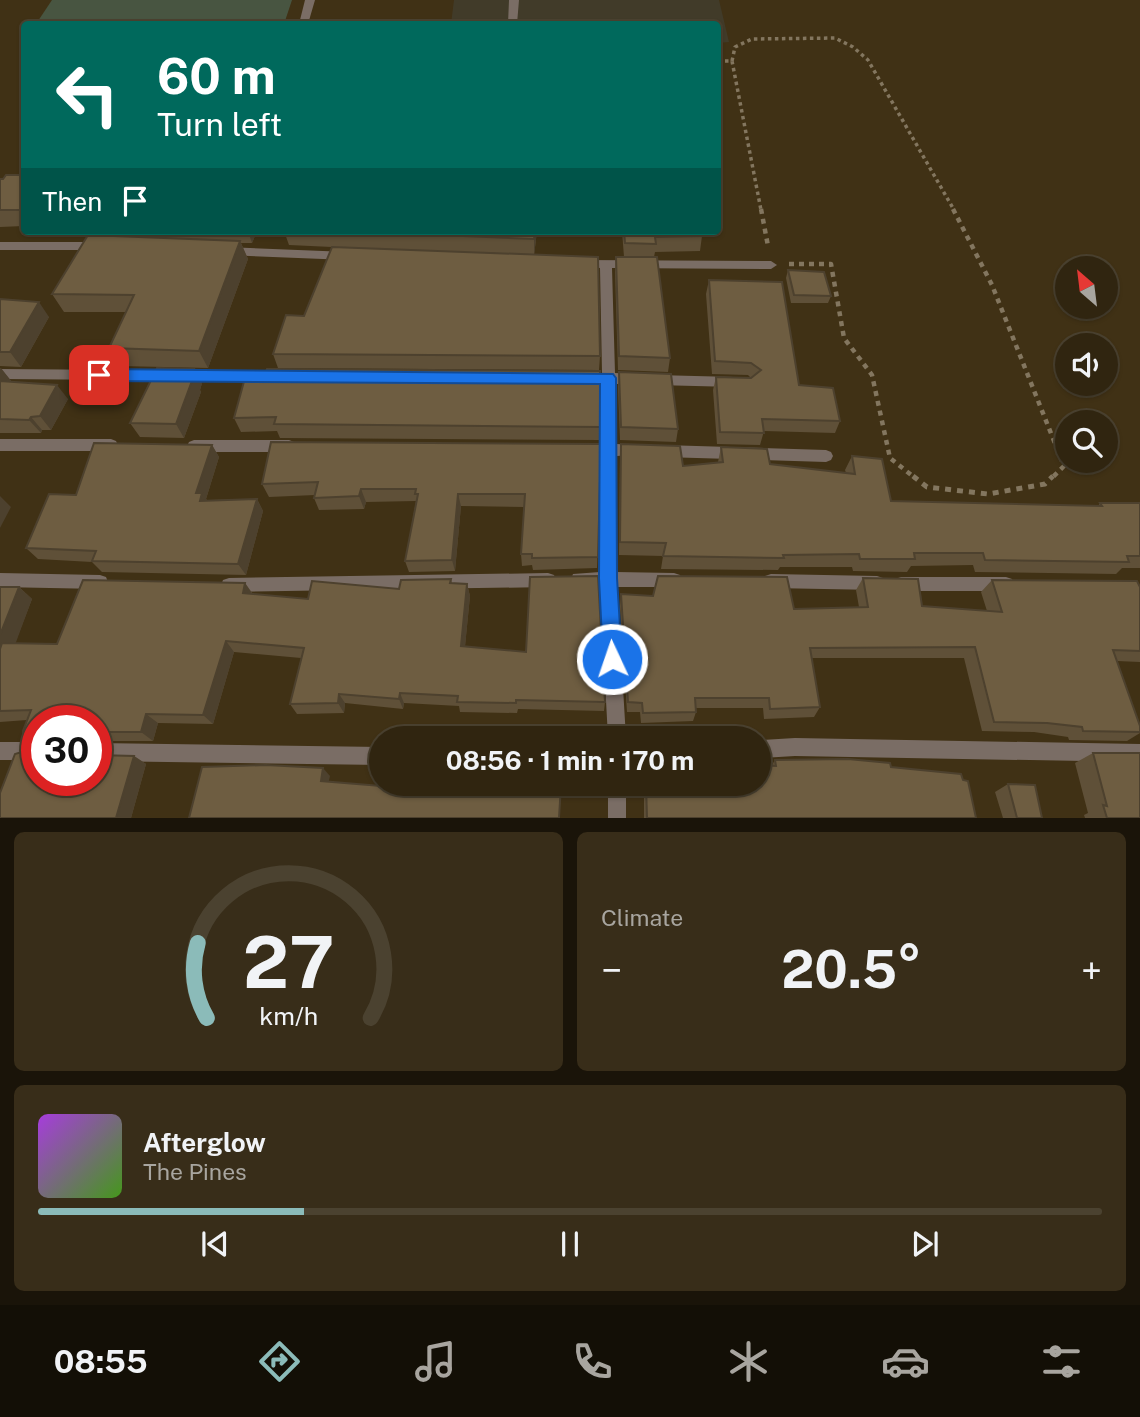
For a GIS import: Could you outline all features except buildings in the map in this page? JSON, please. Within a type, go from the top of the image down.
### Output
[{"type":"street","points":[[304,21],[310,0]]},
{"type":"street","points":[[513,21],[514,0]]},
{"type":"street","points":[[0,246],[111,247]]},
{"type":"street","points":[[207,250],[359,256]]},
{"type":"street","points":[[565,264],[771,265]]},
{"type":"street","points":[[606,265],[610,449],[608,578],[616,726]]},
{"type":"street","points":[[0,374],[283,376]]},
{"type":"street","points":[[567,378],[748,383]]},
{"type":"street","points":[[0,445],[122,446]]},
{"type":"street","points":[[176,446],[311,446]]},
{"type":"street","points":[[569,449],[826,456]]},
{"type":"street","points":[[209,584],[608,578],[689,580]]},
{"type":"street","points":[[0,580],[111,582]]},
{"type":"street","points":[[756,581],[1029,584]]},
{"type":"street","points":[[771,748],[1140,753]]},
{"type":"street","points":[[0,751],[21,751]]},
{"type":"street","points":[[112,752],[369,755]]},
{"type":"street","points":[[617,796],[617,818]]},
{"type":"path","points":[[766,38],[835,38],[853,47],[868,60],[936,176],[992,285],[1064,466],[1045,484],[988,494],[928,487],[890,458],[872,375],[844,338],[831,264],[771,265],[732,61],[736,47],[752,39],[766,38]]},
{"type":"path","points":[[721,61],[732,61]]},
{"type":"shaded area","points":[[454,0],[719,0],[729,42],[721,43],[721,21],[451,21]]},
{"type":"green space","points":[[52,0],[292,0],[285,21],[38,21]]},
{"type":"route","points":[[99,375],[608,378],[608,578],[612,659]]}]
